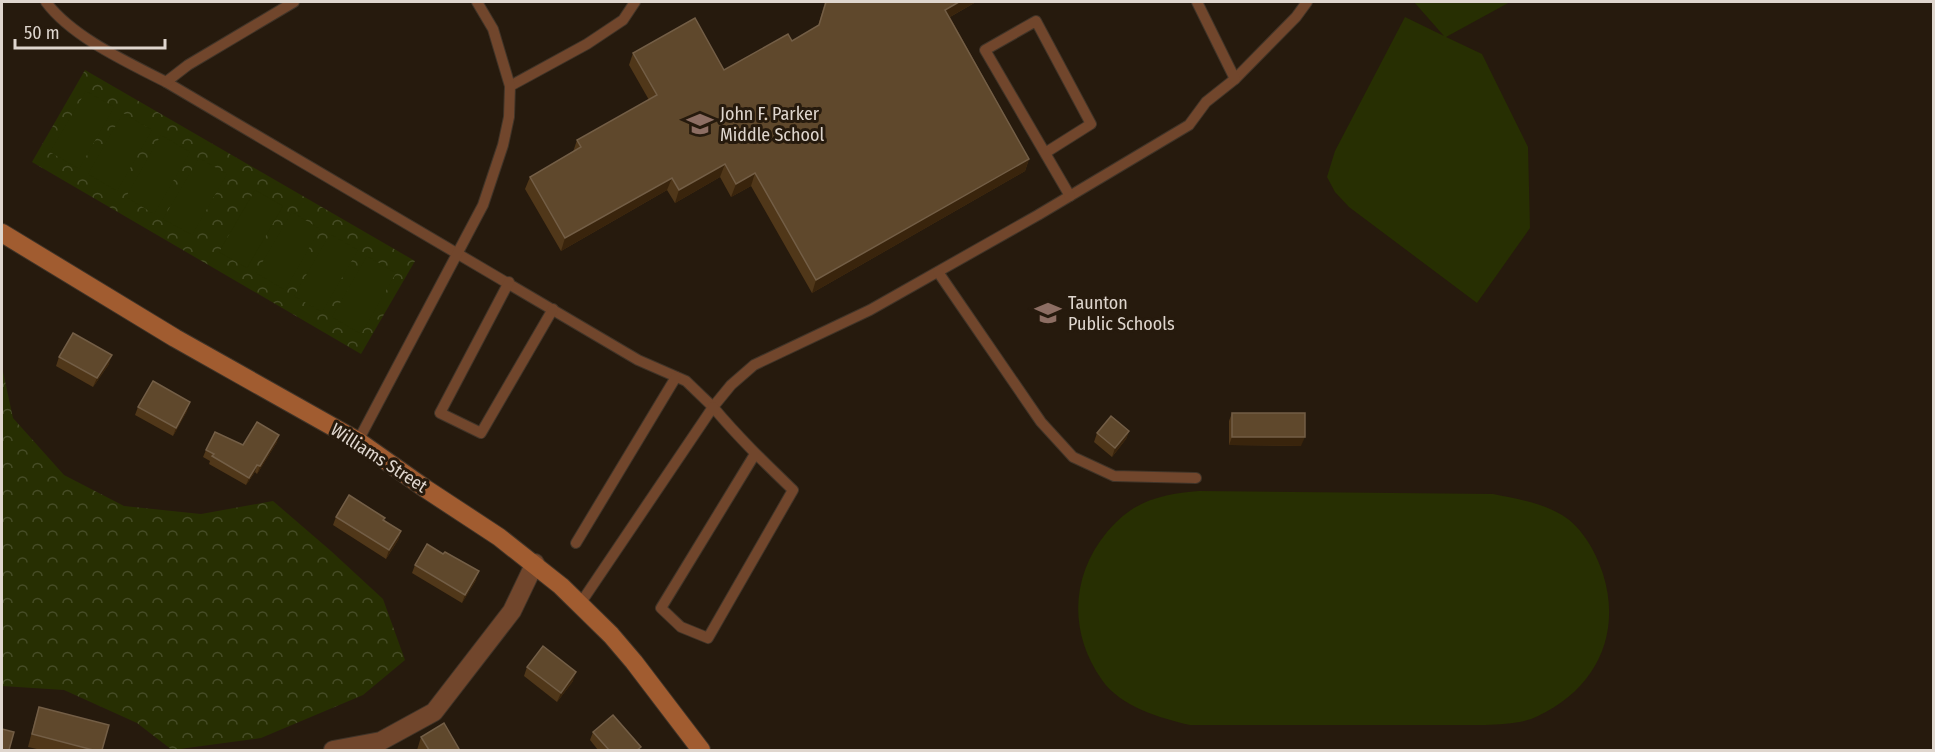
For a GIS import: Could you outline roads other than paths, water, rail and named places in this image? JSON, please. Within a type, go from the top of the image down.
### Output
[{"type":"street","name":"Williams Street","points":[[2,233],[175,338],[358,441],[535,563],[580,604],[634,662],[701,750]]},
{"type":"street","points":[[333,750],[384,746],[434,712],[512,611],[535,563]]},
{"type":"lane","points":[[46,2],[76,31],[110,53],[166,81],[638,360],[686,381],[713,407],[740,439],[793,490],[708,638],[681,627],[660,608],[755,454]]},
{"type":"lane","points":[[166,81],[188,65],[294,2]]},
{"type":"lane","points":[[358,441],[483,205],[494,178],[509,117],[510,86],[493,29],[477,2]]},
{"type":"lane","points":[[510,86],[587,44],[623,20],[635,2]]},
{"type":"lane","points":[[1197,2],[1235,79]]},
{"type":"lane","points":[[580,604],[713,407],[730,385],[754,365],[870,310],[1190,125],[1206,102],[1235,79],[1296,17],[1307,2]]},
{"type":"lane","points":[[1045,153],[1091,124],[1036,21],[985,50],[1070,196]]},
{"type":"lane","points":[[938,272],[1041,422],[1073,457],[1114,476],[1196,478]]},
{"type":"lane","points":[[509,282],[440,413],[481,433],[553,309]]},
{"type":"lane","points":[[576,543],[676,377]]},
{"type":"place","name":"John F. Parker Middle School","points":[[700,124]]},
{"type":"place","name":"Taunton Public Schools","points":[[1048,313]]}]
